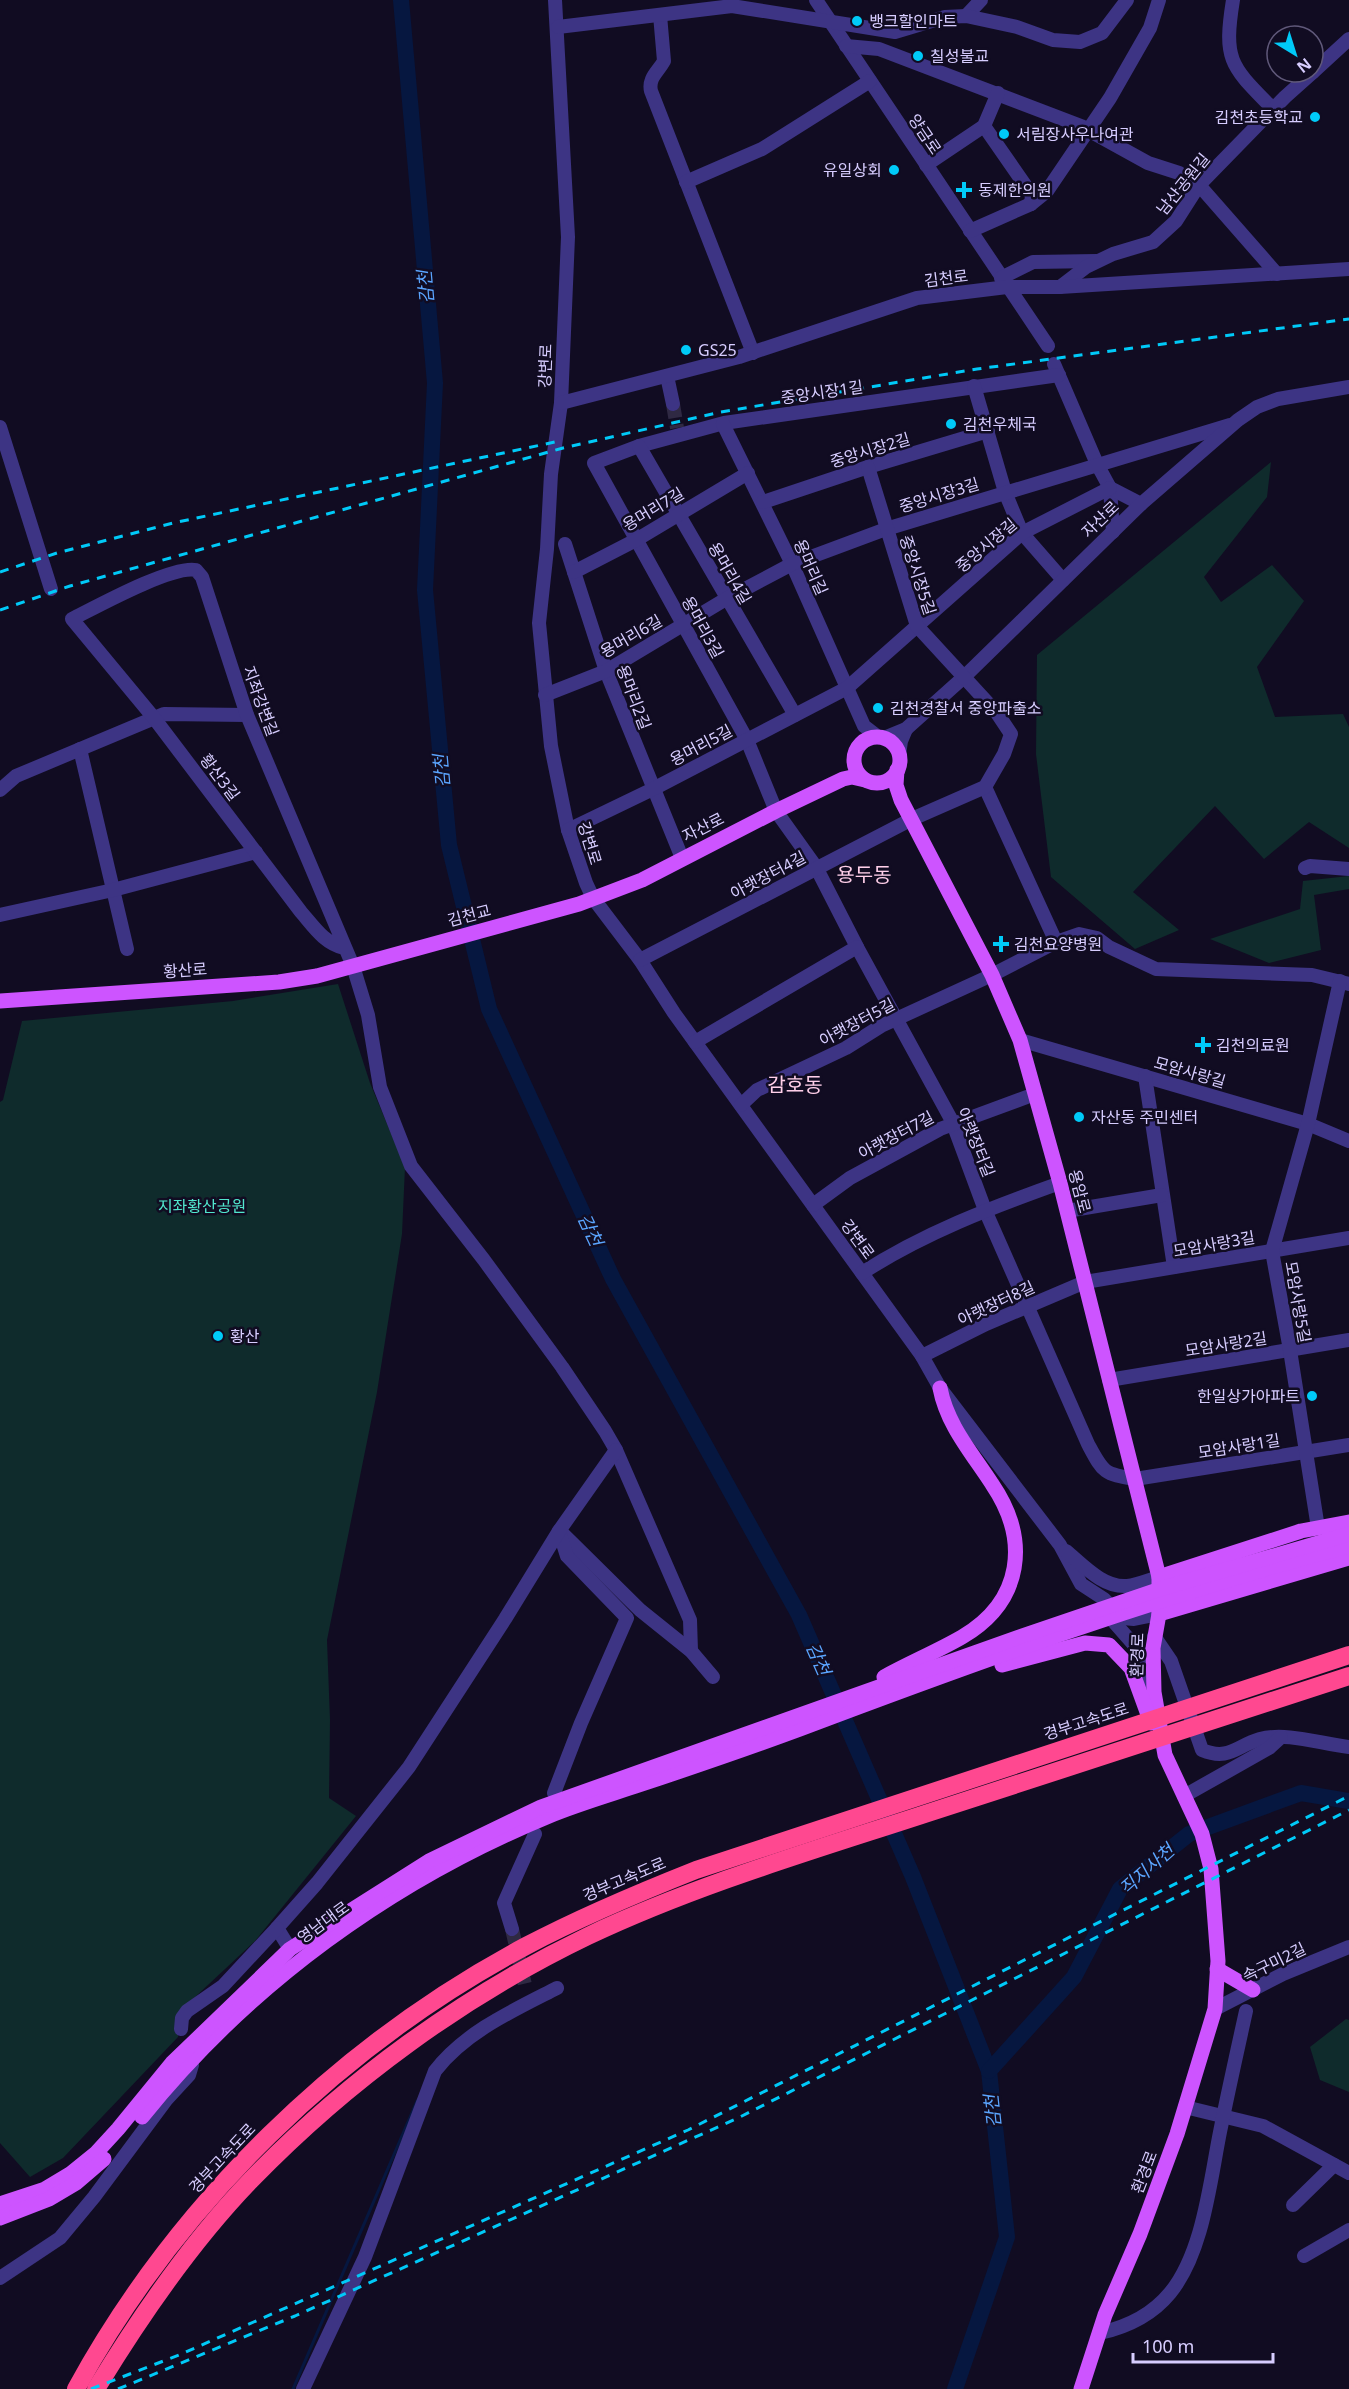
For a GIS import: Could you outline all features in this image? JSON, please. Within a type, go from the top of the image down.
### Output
[{"type":"highway","name":"경부고속도로","points":[[76,2389],[106,2338],[185,2228],[221,2184],[275,2130],[366,2051],[455,1989],[524,1947],[635,1894],[752,1850],[1349,1656]]},
{"type":"highway","points":[[96,2389],[123,2345],[164,2287],[205,2233],[250,2181],[340,2097],[388,2058],[455,2011],[586,1937],[659,1905],[760,1868],[1349,1676]]},
{"type":"main road","points":[[843,779],[849,772],[857,748],[874,739],[896,747],[898,762],[896,785],[901,800]]},
{"type":"main road","points":[[853,762],[855,769],[872,781],[892,776],[898,762]]},
{"type":"main road","points":[[843,779],[852,777],[888,786],[901,800]]},
{"type":"main road","name":"자산로","points":[[579,904],[642,880],[843,779]]},
{"type":"main road","name":"용암로","points":[[901,800],[992,975],[1020,1040],[1060,1183],[1159,1576],[1159,1614]]},
{"type":"main road","name":"김천교","points":[[370,961],[579,904]]},
{"type":"main road","name":"황산로","points":[[0,1001],[279,982],[370,961]]},
{"type":"main road","points":[[845,1706],[963,1636],[997,1608],[1013,1577],[1017,1546],[1011,1521],[1002,1498],[947,1416],[940,1388]]},
{"type":"main road","points":[[1159,1576],[1301,1531],[1349,1522]]},
{"type":"main road","points":[[731,1747],[1163,1588],[1349,1534]]},
{"type":"main road","points":[[845,1706],[1167,1599],[1349,1546]]},
{"type":"main road","points":[[1159,1614],[1349,1558]]},
{"type":"main road","name":"환경로","points":[[1081,2389],[1100,2333],[1161,2180],[1215,2009],[1218,1965],[1211,1869],[1202,1834],[1165,1755],[1154,1692],[1154,1636],[1159,1614]]},
{"type":"main road","points":[[845,1706],[1085,1643],[1109,1645],[1131,1668],[1146,1705],[1155,1739],[1165,1755]]},
{"type":"main road","name":"영남대로","points":[[0,2204],[45,2189],[70,2174],[96,2153],[172,2063],[290,1949],[429,1861],[542,1807],[731,1747]]},
{"type":"main road","name":"영남대로","points":[[0,2218],[49,2199],[76,2183],[103,2161],[182,2070],[231,2020],[299,1961],[368,1911],[438,1869],[489,1842],[541,1819],[731,1747]]},
{"type":"main road","points":[[1218,1965],[1253,1990]]},
{"type":"street","name":"강변로","points":[[555,0],[568,237],[561,403],[551,474],[547,549],[539,623],[551,746],[568,830],[586,883],[593,898],[640,960],[695,1042],[922,1356],[940,1388],[1060,1545],[1081,1584],[1104,1599],[1122,1618],[1134,1619],[1159,1614]]},
{"type":"street","name":"양금로","points":[[816,0],[1004,282]]},
{"type":"street","points":[[966,16],[981,0]]},
{"type":"street","points":[[558,27],[732,6],[895,32],[945,17],[966,16],[1017,27],[1053,40],[1080,42],[1102,33],[1127,0]]},
{"type":"street","points":[[970,231],[1031,204],[1047,191],[1110,98],[1150,28],[1159,0]]},
{"type":"street","points":[[1233,0],[1228,33],[1229,54],[1242,78],[1274,110]]},
{"type":"street","points":[[660,15],[664,61],[650,84],[753,353]]},
{"type":"street","name":"남산공원길","points":[[1325,61],[1349,39]]},
{"type":"street","points":[[846,46],[879,49],[998,93],[1088,130],[1148,163],[1179,173],[1198,186],[1276,274]]},
{"type":"street","points":[[686,182],[762,149],[870,81]]},
{"type":"street","name":"남산공원길","points":[[1060,287],[1086,267],[1113,254],[1153,242],[1176,221],[1198,186],[1301,84]]},
{"type":"street","points":[[926,165],[984,126],[998,93]]},
{"type":"street","points":[[984,126],[1032,195],[1031,204]]},
{"type":"street","points":[[1048,346],[1004,282],[1033,262],[1099,261]]},
{"type":"street","name":"김천로","points":[[561,403],[753,353],[917,298],[1004,282],[1060,287],[1349,269]]},
{"type":"street","name":"중앙시장1길","points":[[594,463],[678,432],[974,386],[1057,369],[1097,464]]},
{"type":"street","points":[[667,376],[673,404]]},
{"type":"street","points":[[974,386],[1005,492],[1022,532],[1063,580]]},
{"type":"street","name":"자산로","points":[[906,729],[964,677],[1141,504],[1230,425],[1257,407],[1281,398],[1349,387]]},
{"type":"street","name":"용머리길","points":[[723,424],[792,564],[864,726],[874,739]]},
{"type":"street","name":"중앙시장3길","points":[[792,564],[886,529],[1230,425]]},
{"type":"street","points":[[0,428],[51,589]]},
{"type":"street","name":"중앙시장2길","points":[[763,502],[988,431]]},
{"type":"street","name":"용머리4길","points":[[639,446],[795,716]]},
{"type":"street","name":"용머리3길","points":[[594,463],[747,740],[776,811]]},
{"type":"street","points":[[1097,464],[1110,488],[1113,532]]},
{"type":"street","name":"중앙시장5길","points":[[868,467],[917,626],[997,713],[1011,734],[1004,754],[986,787]]},
{"type":"street","name":"용머리7길","points":[[574,572],[636,540],[677,513],[748,473]]},
{"type":"street","points":[[1110,488],[1141,504]]},
{"type":"street","name":"중앙시장길","points":[[847,688],[1022,532],[1110,488]]},
{"type":"street","name":"용머리2길","points":[[565,544],[606,671],[682,858]]},
{"type":"street","name":"용머리6길","points":[[545,694],[606,671],[792,564]]},
{"type":"street","name":"지좌강변길","points":[[72,619],[141,585],[187,569],[196,570],[202,577],[246,715],[353,966],[368,1015],[380,1087],[411,1166],[549,1349],[616,1449],[690,1620],[691,1651]]},
{"type":"street","name":"황산3길","points":[[72,619],[154,718],[301,912],[326,940],[344,948]]},
{"type":"street","name":"용머리5길","points":[[568,830],[653,789],[847,688]]},
{"type":"street","points":[[0,790],[16,776],[164,714],[246,715]]},
{"type":"street","points":[[874,739],[906,729]]},
{"type":"street","points":[[898,762],[901,741],[906,729]]},
{"type":"street","points":[[80,750],[127,949]]},
{"type":"street","points":[[986,787],[1056,942]]},
{"type":"street","name":"아랫장터4길","points":[[640,960],[912,819],[986,787]]},
{"type":"street","name":"아랫장터길","points":[[776,811],[817,868],[953,1124],[985,1210],[1088,1444],[1106,1473],[1135,1479]]},
{"type":"street","points":[[0,915],[113,890],[256,852]]},
{"type":"street","points":[[1305,868],[1310,866],[1349,868]]},
{"type":"street","name":"아랫장터5길","points":[[741,1105],[757,1090],[846,1048],[896,1019],[992,975],[1056,942],[1079,934],[1097,938],[1109,947],[1156,969],[1312,975],[1344,983]]},
{"type":"street","points":[[695,1042],[857,946]]},
{"type":"street","name":"모암사랑5길","points":[[1318,1528],[1272,1251],[1308,1124],[1344,983]]},
{"type":"street","name":"모암사랑길","points":[[1020,1040],[1308,1124],[1349,1141]]},
{"type":"street","points":[[1145,1076],[1174,1268]]},
{"type":"street","name":"아랫장터7길","points":[[813,1205],[850,1178],[940,1129],[1035,1094]]},
{"type":"street","points":[[862,1273],[897,1250],[985,1210],[1060,1183]]},
{"type":"street","points":[[1067,1211],[1162,1195]]},
{"type":"street","name":"모암사랑3길","points":[[1085,1282],[1349,1238]]},
{"type":"street","name":"아랫장터8길","points":[[922,1356],[1027,1306],[1085,1282]]},
{"type":"street","name":"모암사랑2길","points":[[1109,1380],[1349,1340]]},
{"type":"street","name":"모암사랑1길","points":[[1135,1479],[1349,1445]]},
{"type":"street","points":[[181,2030],[182,2018],[187,2011],[223,1986],[277,1928],[409,1767],[559,1531],[616,1449]]},
{"type":"street","points":[[559,1531],[640,1610],[691,1651],[713,1677]]},
{"type":"street","points":[[554,1793],[581,1723],[627,1618],[567,1556],[559,1531]]},
{"type":"street","name":"강변로","points":[[1060,1545],[1098,1578],[1113,1585],[1127,1586],[1159,1576]]},
{"type":"street","points":[[1081,1584],[1142,1654],[1154,1692]]},
{"type":"street","points":[[1154,1636],[1171,1661],[1202,1750],[1221,1755],[1260,1739],[1281,1737],[1349,1747]]},
{"type":"street","points":[[1185,1799],[1269,1748],[1281,1737]]},
{"type":"street","points":[[512,1929],[504,1903],[535,1834]]},
{"type":"street","points":[[277,1928],[290,1949]]},
{"type":"street","name":"속구미2길","points":[[1215,2009],[1283,1974],[1349,1947]]},
{"type":"street","points":[[303,2389],[364,2257],[435,2071],[447,2054],[529,1995],[557,1988]]},
{"type":"street","points":[[1100,2333],[1121,2328],[1145,2315],[1170,2294],[1179,2280],[1199,2231],[1246,2011]]},
{"type":"street","points":[[0,2278],[60,2238],[94,2197],[166,2100],[189,2075],[192,2065]]},
{"type":"street","points":[[1185,2107],[1274,2131],[1349,2173]]},
{"type":"street","points":[[1293,2205],[1334,2164]]},
{"type":"street","points":[[1304,2256],[1349,2230]]},
{"type":"green space","points":[[1271,462],[1267,497],[1204,577],[1221,602],[1272,565],[1304,601],[1257,667],[1275,717],[1343,714],[1349,727],[1349,848],[1309,822],[1264,859],[1215,806],[1133,892],[1179,930],[1135,949],[1051,877],[1036,754],[1037,655]]},
{"type":"green space","points":[[1349,876],[1349,889],[1314,895],[1321,950],[1269,963],[1210,939],[1300,909],[1303,881]]},
{"type":"green space","name":"지좌황산공원","points":[[338,984],[370,1083],[405,1167],[402,1234],[377,1392],[327,1640],[330,1720],[329,1798],[356,1816],[255,1941],[178,2013],[178,2037],[63,2158],[30,2177],[0,2143],[0,1102],[3,1100],[22,1021],[233,1001]]},
{"type":"green space","points":[[1346,2019],[1349,2020],[1349,2092],[1320,2080],[1310,2047]]},
{"type":"waterway","name":"감천","points":[[401,0],[435,383],[425,590],[449,845],[489,1009],[613,1279],[799,1615],[913,1877],[989,2071],[1007,2237],[955,2389]]},
{"type":"waterway","name":"직지사천","points":[[989,2071],[1074,1977],[1120,1889],[1189,1834],[1301,1793],[1349,1801]]},
{"type":"waterway","points":[[293,2389],[417,2101]]},
{"type":"tunnel","points":[[673,404],[677,428]]},
{"type":"tunnel","points":[[512,1929],[526,1989]]},
{"type":"railway","points":[[0,610],[70,586],[563,448],[721,412],[977,369],[1349,319]]},
{"type":"railway","points":[[0,572],[57,553],[173,523],[555,442]]},
{"type":"railway","points":[[91,2389],[179,2355],[688,2130],[1349,1796]]},
{"type":"railway","points":[[118,2389],[295,2316],[738,2118],[1349,1810]]},
{"type":"place","name":"뱅크할인마트","points":[[857,21]]},
{"type":"place","name":"칠성불교","points":[[918,56]]},
{"type":"place","name":"김천초등학교","points":[[1315,117]]},
{"type":"place","name":"서림장사우나여관","points":[[1004,134]]},
{"type":"place","name":"유일상회","points":[[894,170]]},
{"type":"place","name":"동제한의원","points":[[964,190]]},
{"type":"place","name":"GS25","points":[[686,350]]},
{"type":"place","name":"김천우체국","points":[[951,424]]},
{"type":"place","name":"김천경찰서 중앙파출소","points":[[878,708]]},
{"type":"place","name":"김천요양병원","points":[[1001,944]]},
{"type":"place","name":"김천의료원","points":[[1203,1045]]},
{"type":"place","name":"자산동 주민센터","points":[[1079,1117]]},
{"type":"place","name":"황산","points":[[218,1336]]},
{"type":"place","name":"한일상가아파트","points":[[1312,1396]]},
{"type":"district","name":"용두동","points":[[864,875]]},
{"type":"district","name":"감호동","points":[[795,1085]]}]
